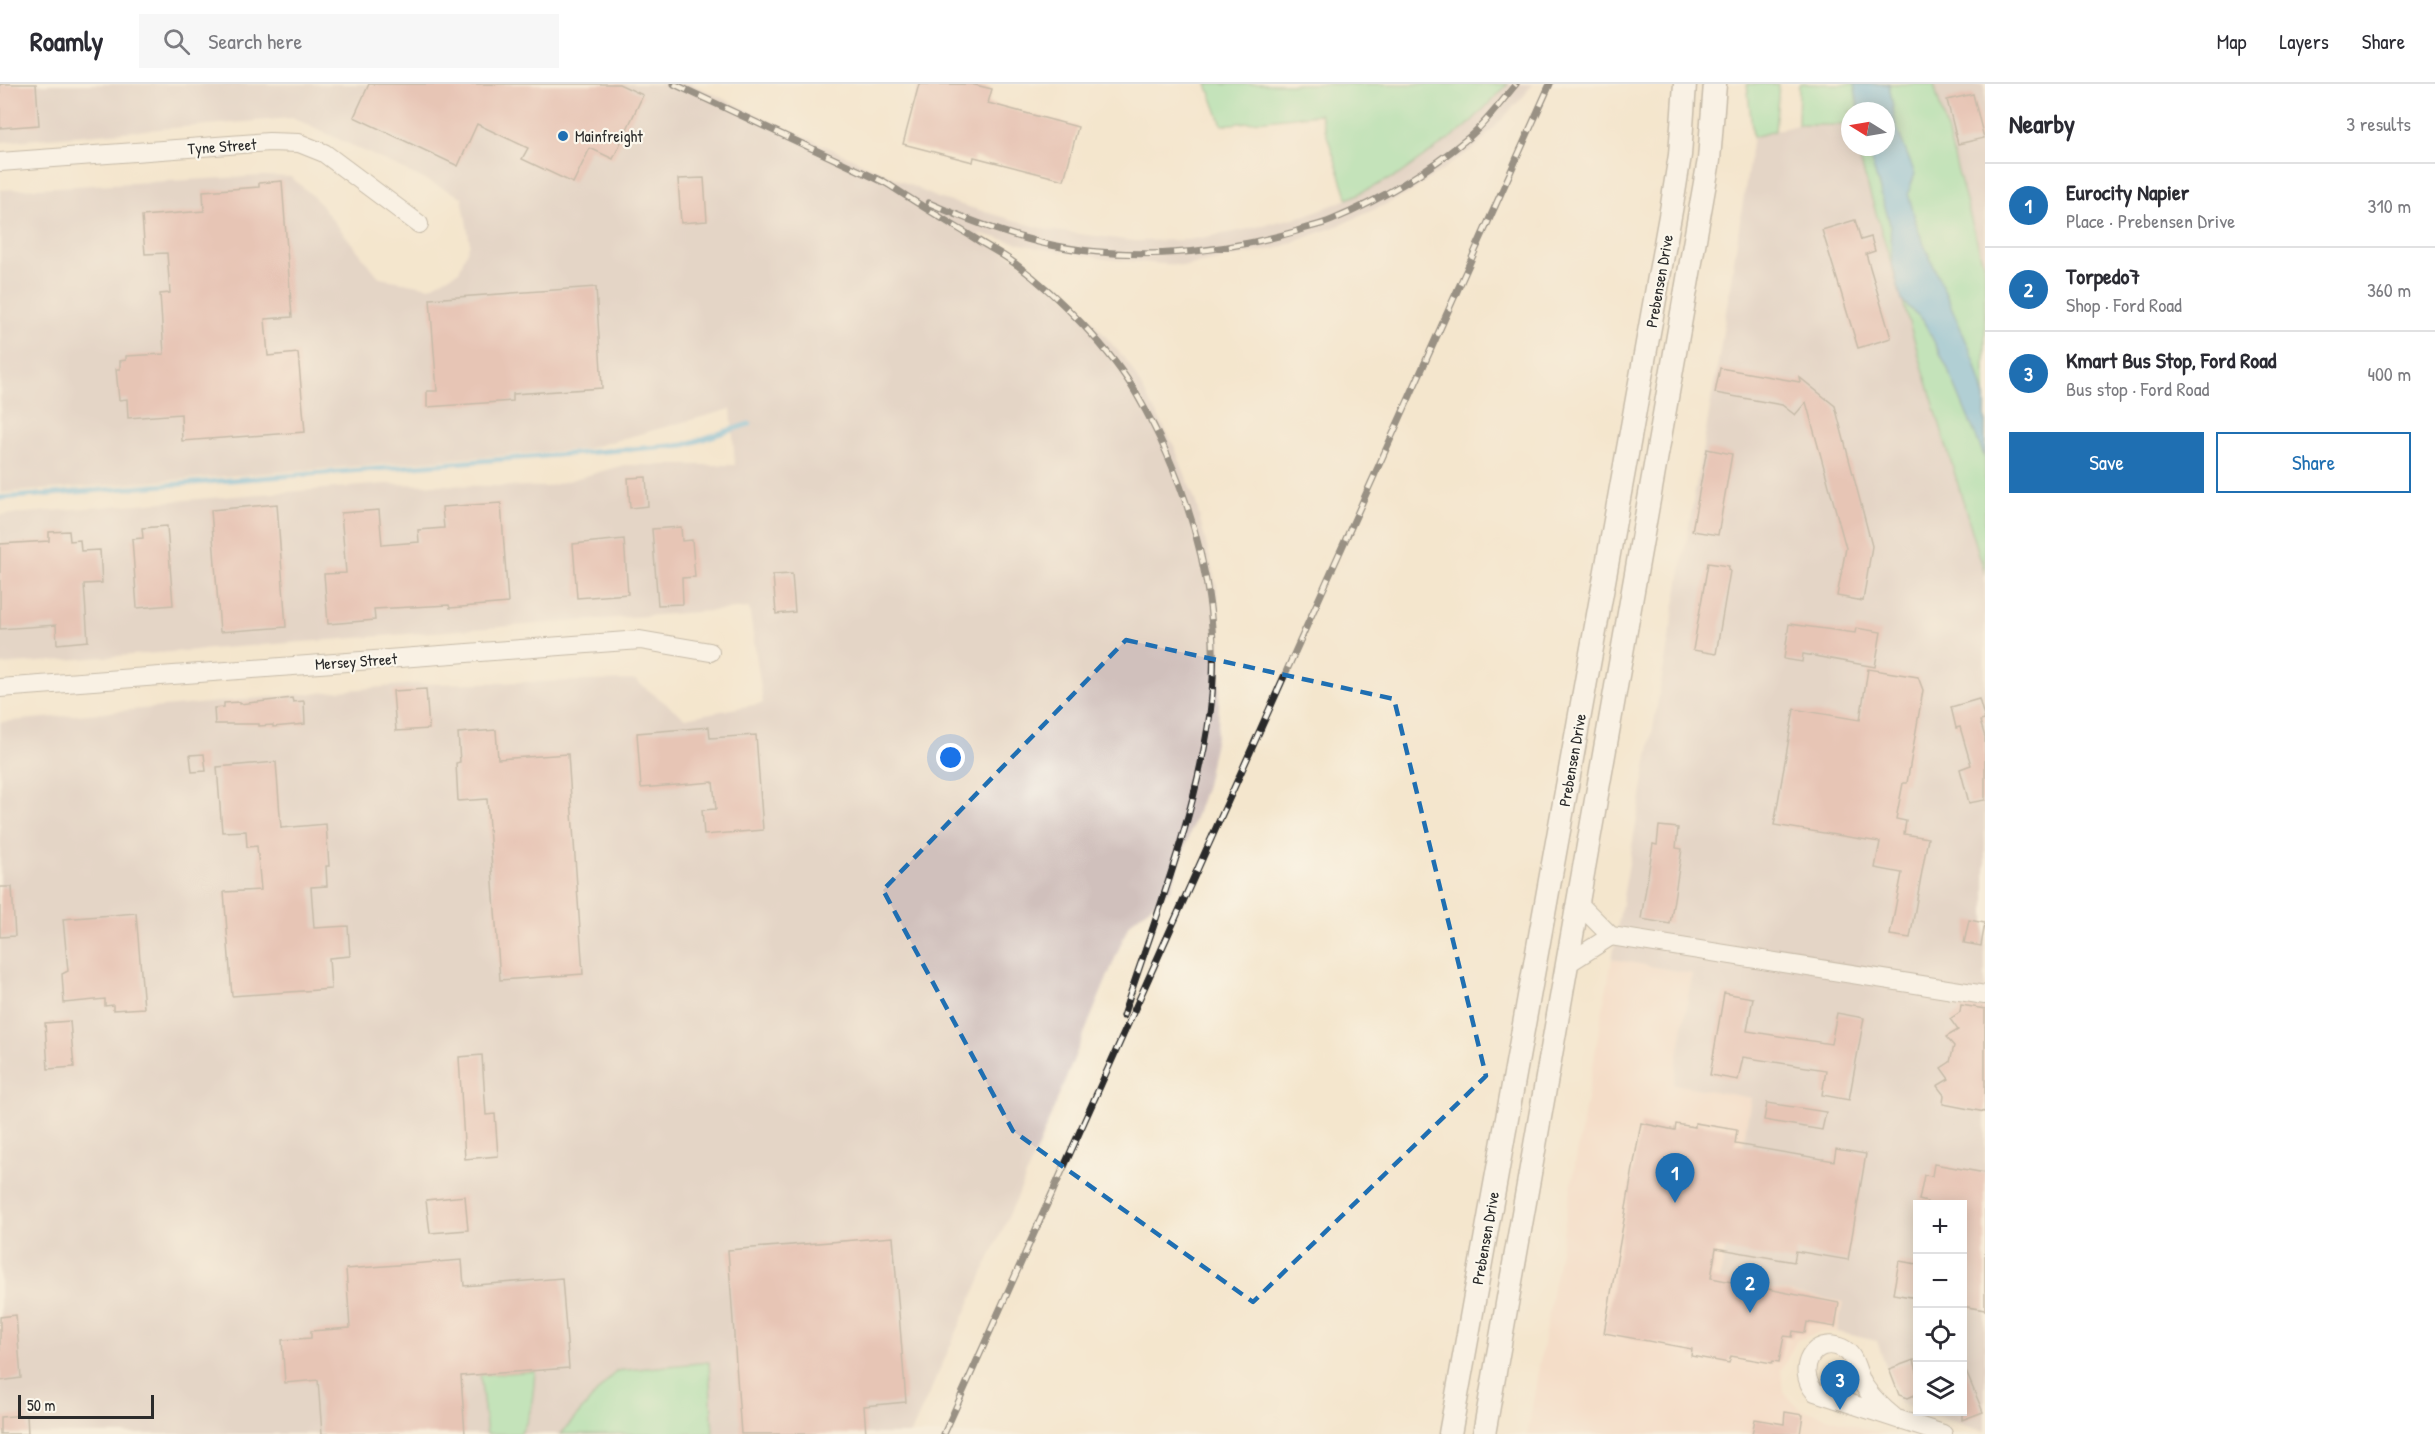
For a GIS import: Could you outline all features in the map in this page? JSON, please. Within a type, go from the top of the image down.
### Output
[{"type":"main road","name":"Prebensen Drive","points":[[1450,1434],[1672,205],[1680,155],[1685,84]]},
{"type":"main road","name":"Prebensen Drive","points":[[1484,1434],[1709,160],[1715,84]]},
{"type":"street","name":"Tyne Street","points":[[0,162],[269,142],[299,143],[324,153],[419,224]]},
{"type":"street","name":"Mersey Street","points":[[0,688],[640,640],[710,652]]},
{"type":"street","points":[[1578,903],[1611,936],[1985,995]]},
{"type":"street","points":[[1567,964],[1611,936]]},
{"type":"street","points":[[1894,1417],[1874,1399],[1863,1384],[1849,1353],[1842,1348],[1826,1346],[1812,1354],[1805,1369],[1809,1386],[1823,1396],[1943,1434]]},
{"type":"street","points":[[1832,1397],[1848,1390],[1853,1384],[1856,1367]]},
{"type":"highlighted area","points":[[1126,640],[1394,699],[1486,1076],[1253,1302],[1013,1131],[883,890]]},
{"type":"shaded area","points":[[0,84],[691,84],[938,198],[1048,230],[1135,241],[1188,240],[1244,230],[1306,215],[1348,199],[1398,175],[1465,128],[1508,84],[1532,84],[1524,96],[1477,146],[1406,195],[1340,225],[1278,248],[1186,266],[1105,259],[1038,248],[977,233],[1037,272],[1086,314],[1129,364],[1174,446],[1196,503],[1217,589],[1221,654],[1218,726],[1206,785],[1171,889],[1129,924],[1020,1191],[911,1434],[0,1434],[0,722],[415,684],[635,680],[685,718],[763,703],[749,608],[0,665],[0,515],[386,484],[546,487],[624,465],[735,465],[731,409],[585,449],[0,493],[0,190],[263,176],[291,177],[314,197],[380,278],[430,287],[459,271],[470,243],[462,197],[293,118],[0,142]]},
{"type":"shaded area","points":[[1934,84],[1985,84],[1985,271]]},
{"type":"shaded area","points":[[1797,125],[1841,125],[1841,156],[1859,156],[1985,574],[1985,1432],[1936,1416],[1967,1416],[1967,1200],[1913,1200],[1913,1408],[1899,1403],[1877,1341],[1837,1332],[1843,1302],[1720,1280],[1751,1098],[1673,1084],[1692,974],[1612,959],[1719,357],[1753,137]]},
{"type":"shaded area","points":[[1612,959],[1692,974],[1673,1084],[1751,1098],[1720,1280],[1843,1302],[1837,1332],[1820,1332],[1797,1340],[1781,1370],[1783,1392],[1800,1409],[1883,1434],[1527,1434]]},
{"type":"green space","points":[[1207,84],[1508,84],[1465,128],[1398,175],[1348,199],[1320,114],[1222,125]]},
{"type":"green space","points":[[1747,84],[1779,84],[1775,131],[1753,137]]},
{"type":"green space","points":[[1799,84],[1934,84],[1985,271],[1985,574],[1859,156],[1895,156],[1895,102],[1841,102],[1841,125],[1798,125]]},
{"type":"green space","points":[[709,1362],[713,1434],[561,1434],[616,1371]]},
{"type":"green space","points":[[535,1371],[530,1412],[520,1434],[487,1434],[480,1375]]},
{"type":"water","points":[[1854,84],[1889,84],[1892,102],[1857,102]]},
{"type":"water","points":[[1895,120],[1915,174],[1908,193],[1918,230],[1974,359],[1985,398],[1985,458],[1947,367],[1923,320],[1902,301],[1892,264],[1890,224],[1870,156],[1895,156]]},
{"type":"building","points":[[0,84],[36,84],[39,125],[0,128]]},
{"type":"building","name":"Mainfreight","points":[[369,84],[619,84],[643,95],[613,159],[590,148],[573,183],[522,159],[528,148],[477,124],[458,166],[354,117]]},
{"type":"building","points":[[919,84],[971,84],[992,89],[988,103],[1078,127],[1064,180],[974,157],[973,162],[903,144]]},
{"type":"building","points":[[1973,94],[1984,138],[1958,144],[1947,100]]},
{"type":"building","points":[[704,178],[707,221],[681,223],[678,179]]},
{"type":"building","points":[[282,181],[292,317],[265,319],[268,356],[298,353],[305,432],[182,441],[181,414],[128,418],[127,399],[119,400],[116,369],[120,369],[120,361],[126,360],[126,356],[164,354],[160,294],[170,293],[167,253],[145,254],[142,216],[204,211],[203,191],[259,187],[259,183]]},
{"type":"building","points":[[1855,220],[1861,240],[1871,237],[1875,251],[1866,254],[1891,338],[1858,348],[1822,230]]},
{"type":"building","points":[[596,287],[602,388],[513,394],[513,401],[427,407],[427,391],[437,391],[430,299]]},
{"type":"building","points":[[1720,368],[1800,382],[1799,377],[1835,406],[1872,546],[1863,601],[1837,596],[1846,548],[1806,402],[1795,415],[1782,405],[1715,393]]},
{"type":"building","points":[[1707,449],[1732,454],[1718,535],[1692,531]]},
{"type":"building","points":[[646,477],[648,506],[630,508],[628,478]]},
{"type":"building","points":[[501,503],[508,603],[450,608],[449,605],[374,609],[375,620],[328,624],[324,574],[346,573],[341,513],[379,510],[382,545],[419,542],[418,530],[444,528],[442,507]]},
{"type":"building","points":[[277,504],[286,627],[220,632],[211,510]]},
{"type":"building","points":[[167,526],[173,605],[137,608],[132,539],[143,538],[142,528]]},
{"type":"building","points":[[681,527],[682,541],[692,540],[695,577],[682,578],[683,604],[658,605],[652,529]]},
{"type":"building","points":[[69,531],[70,541],[80,540],[81,551],[100,550],[102,583],[84,584],[88,641],[57,644],[56,625],[0,629],[0,544],[49,541],[49,532]]},
{"type":"building","points":[[624,539],[628,594],[577,598],[573,544]]},
{"type":"building","points":[[1708,563],[1729,566],[1730,571],[1716,654],[1693,650]]},
{"type":"building","points":[[792,574],[795,612],[776,614],[773,575]]},
{"type":"building","points":[[1789,624],[1855,633],[1856,628],[1881,632],[1875,667],[1803,654],[1802,662],[1784,659]]},
{"type":"building","points":[[1868,669],[1918,677],[1923,690],[1907,783],[1903,783],[1896,819],[1906,821],[1904,834],[1928,838],[1910,938],[1890,935],[1902,873],[1875,868],[1880,842],[1774,825],[1794,709],[1860,720]]},
{"type":"building","points":[[426,689],[429,729],[396,731],[393,691]]},
{"type":"building","points":[[292,698],[293,702],[304,701],[305,724],[273,727],[273,725],[259,726],[259,724],[215,724],[214,708],[224,707],[224,703],[240,702],[240,704]]},
{"type":"building","points":[[1979,699],[1985,720],[1980,721],[1985,737],[1985,800],[1969,803],[1960,769],[1971,765],[1960,727],[1956,728],[1951,707]]},
{"type":"building","points":[[709,727],[710,738],[756,735],[763,830],[704,835],[702,810],[716,809],[713,782],[641,788],[637,733]]},
{"type":"building","points":[[496,730],[498,759],[568,754],[583,974],[500,980],[487,799],[458,801],[456,763],[460,762],[458,733]]},
{"type":"building","points":[[204,754],[206,771],[192,772],[190,755]]},
{"type":"building","points":[[276,762],[281,828],[326,824],[329,866],[326,866],[327,886],[311,887],[314,928],[348,926],[350,956],[329,958],[331,989],[232,996],[224,892],[261,890],[257,846],[247,847],[246,831],[222,832],[217,767]]},
{"type":"building","points":[[1659,826],[1678,828],[1676,848],[1682,849],[1670,924],[1641,919],[1653,844],[1657,845]]},
{"type":"building","points":[[0,887],[12,887],[15,936],[0,937]]},
{"type":"building","points":[[136,913],[144,1008],[113,1010],[113,1005],[105,1006],[105,999],[64,1003],[62,974],[68,971],[63,919]]},
{"type":"building","points":[[1969,920],[1985,923],[1981,946],[1964,943]]},
{"type":"building","points":[[1724,993],[1753,998],[1747,1031],[1831,1044],[1837,1013],[1864,1018],[1849,1100],[1822,1095],[1826,1070],[1743,1057],[1738,1080],[1710,1075]]},
{"type":"building","points":[[1961,1005],[1985,1009],[1985,1112],[1943,1104],[1944,1095],[1937,1086],[1949,1079],[1941,1068],[1950,1062],[1954,1046],[1946,1037],[1958,1030],[1950,1019],[1960,1012]]},
{"type":"building","points":[[70,1021],[74,1067],[48,1069],[45,1023]]},
{"type":"building","points":[[482,1055],[486,1115],[495,1114],[498,1156],[465,1159],[459,1057]]},
{"type":"building","points":[[1767,1103],[1826,1112],[1822,1130],[1764,1120]]},
{"type":"building","points":[[1641,1123],[1675,1130],[1676,1124],[1695,1127],[1695,1123],[1737,1130],[1735,1144],[1834,1161],[1836,1149],[1866,1154],[1848,1260],[1796,1251],[1794,1262],[1716,1248],[1711,1278],[1839,1303],[1835,1327],[1807,1322],[1805,1333],[1793,1331],[1792,1337],[1784,1336],[1779,1362],[1773,1361],[1772,1363],[1731,1356],[1729,1363],[1691,1356],[1692,1349],[1604,1333]]},
{"type":"building","points":[[1934,1164],[1985,1173],[1985,1310],[1967,1307],[1967,1200],[1919,1200],[1924,1175],[1932,1176]]},
{"type":"building","points":[[465,1196],[468,1230],[430,1233],[426,1200]]},
{"type":"building","points":[[893,1237],[906,1402],[864,1406],[866,1434],[741,1434],[728,1250]]},
{"type":"building","points":[[462,1260],[464,1286],[562,1278],[569,1368],[461,1376],[465,1434],[322,1434],[318,1380],[285,1383],[282,1340],[311,1338],[311,1331],[350,1328],[346,1269]]},
{"type":"building","points":[[1899,1261],[1913,1263],[1913,1297],[1893,1294]]},
{"type":"building","points":[[16,1315],[21,1378],[0,1381],[0,1317]]},
{"type":"building","points":[[1913,1360],[1913,1396],[1908,1398],[1899,1395],[1889,1369]]},
{"type":"building","points":[[1967,1374],[1983,1412],[1962,1420],[1962,1416],[1967,1416]]},
{"type":"building","points":[[1785,1412],[1803,1415],[1800,1434],[1752,1434],[1755,1419],[1784,1424]]},
{"type":"building","points":[[27,1415],[28,1434],[0,1434],[0,1417]]},
{"type":"waterway","points":[[0,498],[684,445],[749,424]]},
{"type":"railway","points":[[674,84],[888,184]]},
{"type":"railway","points":[[929,203],[978,223],[1027,239],[1060,247],[1093,251],[1128,254],[1197,251],[1265,240],[1328,222],[1368,204],[1403,184],[1475,132],[1516,84]]},
{"type":"railway","points":[[944,1434],[1550,84]]},
{"type":"railway","points":[[883,181],[1012,261],[1050,292],[1099,342],[1137,395],[1175,473],[1190,514],[1209,598],[1213,641],[1213,684],[1208,727],[1182,837],[1123,1016]]},
{"type":"place","name":"Mainfreight","points":[[563,136]]},
{"type":"place","name":"Eurocity Napier","points":[[1675,1203]]},
{"type":"place","name":"Torpedo7","points":[[1750,1313]]},
{"type":"place","name":"Kmart Bus Stop, Ford Road","points":[[1840,1410]]}]
